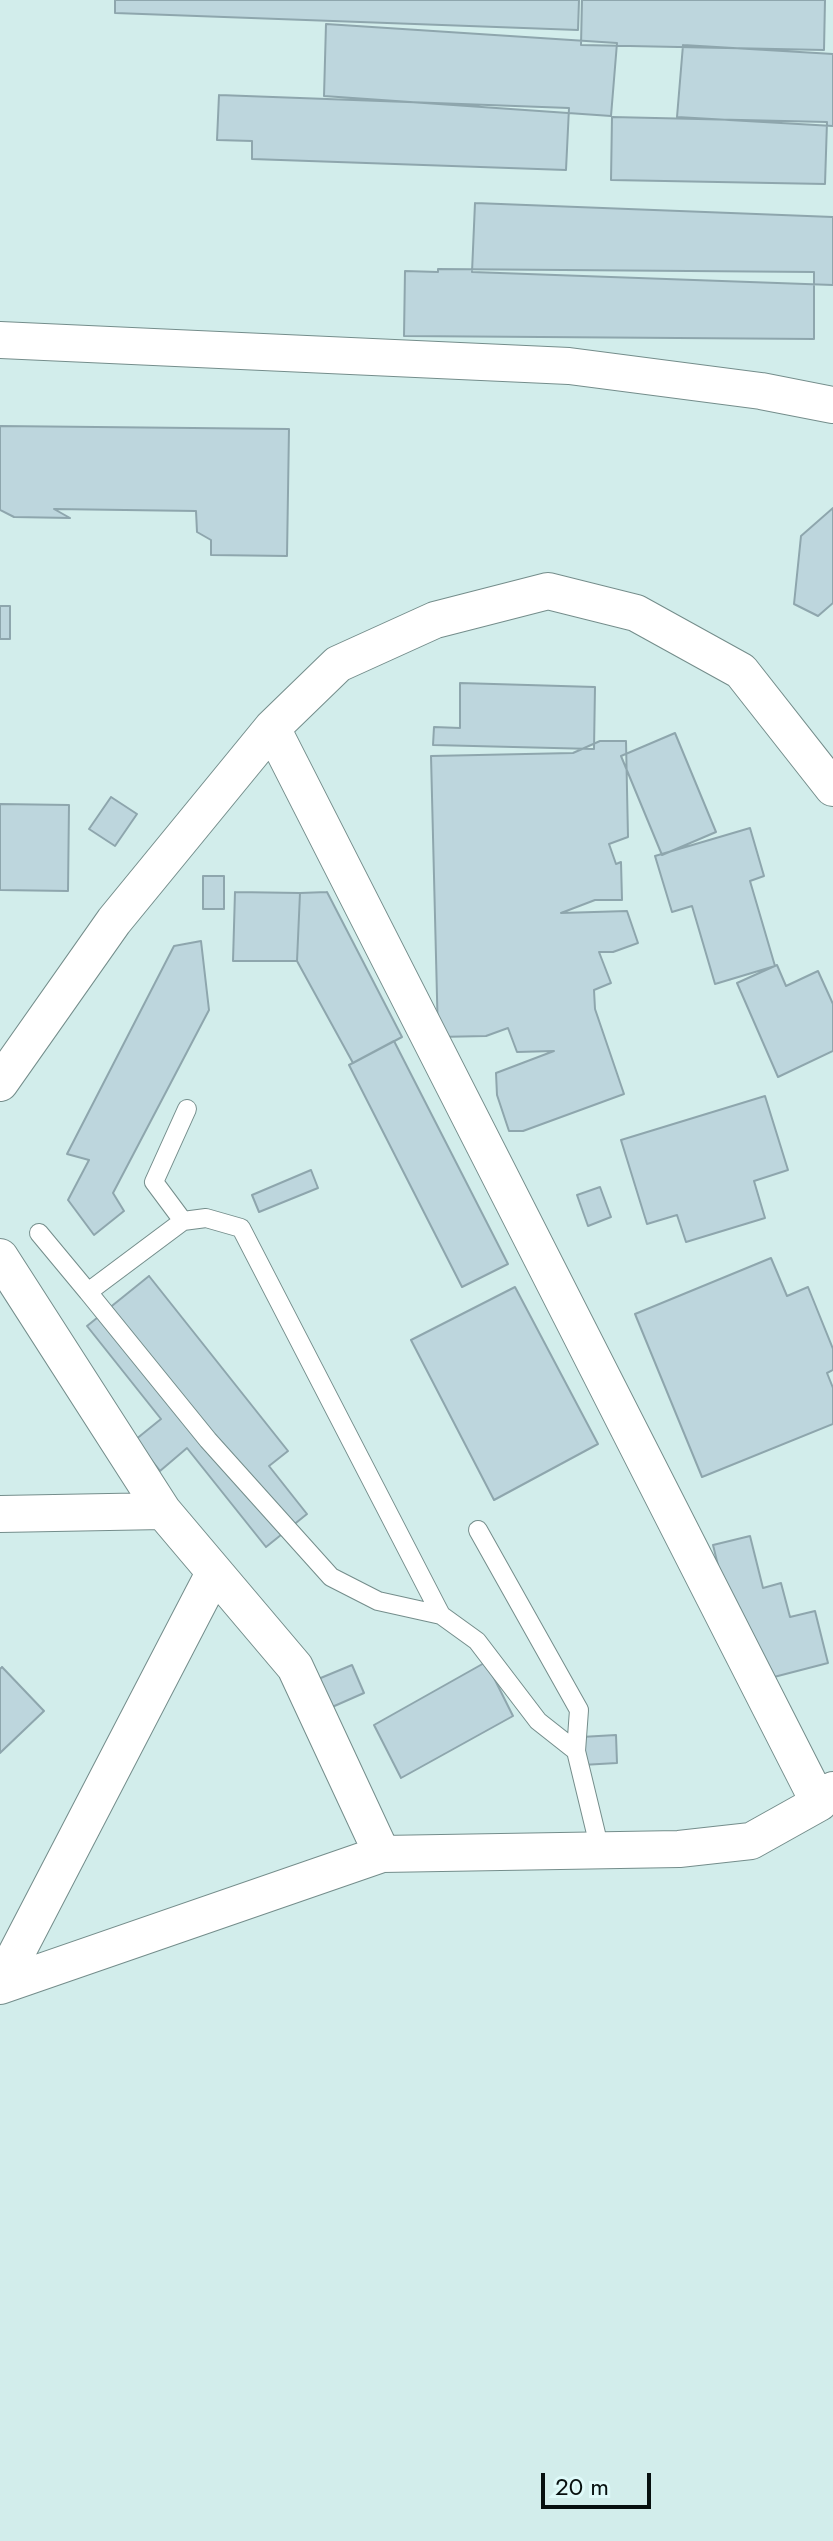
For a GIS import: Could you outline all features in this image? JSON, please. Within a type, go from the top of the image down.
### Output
[{"type":"street","points":[[0,340],[569,366],[761,391],[833,405]]},
{"type":"street","points":[[0,1083],[114,921],[272,728],[338,664],[435,620],[548,591],[636,613],[741,671],[833,788]]},
{"type":"street","points":[[0,1985],[382,1854],[679,1849],[751,1841],[826,1797],[272,728]]},
{"type":"street","points":[[0,1257],[163,1511],[295,1667],[382,1854]]},
{"type":"street","points":[[0,1514],[163,1511]]},
{"type":"street","points":[[0,1985],[214,1573]]},
{"type":"lane","points":[[183,1221],[154,1182],[187,1109]]},
{"type":"lane","points":[[88,1292],[183,1221],[206,1218],[241,1228],[441,1615]]},
{"type":"lane","points":[[39,1233],[208,1440],[331,1577],[378,1601],[441,1615],[477,1641],[538,1721],[576,1751]]},
{"type":"lane","points":[[478,1530],[579,1710],[576,1751],[600,1850]]},
{"type":"building","points":[[115,0],[579,0],[578,30],[115,13]]},
{"type":"building","points":[[582,0],[825,0],[824,50],[581,45]]},
{"type":"building","points":[[326,24],[617,43],[611,116],[324,96]]},
{"type":"building","points":[[683,45],[833,54],[833,126],[677,117]]},
{"type":"building","points":[[219,95],[569,108],[566,170],[252,159],[252,141],[217,140]]},
{"type":"building","points":[[612,117],[827,122],[825,184],[611,180]]},
{"type":"building","points":[[475,203],[833,217],[833,285],[472,272]]},
{"type":"building","points":[[438,269],[814,272],[814,339],[404,336],[405,271],[438,272]]},
{"type":"building","points":[[0,426],[289,429],[287,556],[211,555],[211,540],[197,532],[196,511],[54,509],[70,518],[14,517],[0,510]]},
{"type":"building","points":[[833,508],[833,603],[818,616],[794,604],[801,536]]},
{"type":"building","points":[[0,606],[10,606],[10,639],[0,639]]},
{"type":"building","points":[[460,683],[595,687],[594,749],[433,745],[434,727],[460,728]]},
{"type":"building","points":[[675,733],[716,832],[662,855],[621,756]]},
{"type":"building","points":[[600,741],[626,741],[628,837],[609,844],[616,864],[621,862],[622,900],[595,900],[561,913],[627,911],[638,943],[613,952],[599,952],[611,983],[594,990],[595,1009],[624,1094],[523,1131],[509,1131],[497,1095],[496,1073],[554,1051],[517,1052],[508,1028],[486,1036],[438,1037],[431,756],[573,753]]},
{"type":"building","points":[[111,797],[137,814],[115,846],[89,829]]},
{"type":"building","points":[[0,804],[69,805],[68,891],[0,890]]},
{"type":"building","points":[[750,828],[764,876],[750,881],[775,966],[715,984],[692,906],[672,912],[655,856]]},
{"type":"building","points":[[203,876],[224,876],[224,909],[203,909]]},
{"type":"building","points":[[235,892],[300,893],[297,961],[233,961]]},
{"type":"building","points":[[327,892],[402,1037],[353,1063],[297,961],[300,893]]},
{"type":"building","points":[[201,941],[209,1010],[113,1193],[124,1211],[94,1235],[68,1200],[89,1160],[67,1154],[174,946]]},
{"type":"building","points":[[777,965],[786,986],[818,971],[833,1004],[833,1051],[778,1077],[737,983]]},
{"type":"building","points":[[394,1041],[508,1264],[462,1287],[349,1065]]},
{"type":"building","points":[[765,1096],[788,1170],[754,1181],[765,1218],[686,1242],[677,1215],[647,1224],[621,1140]]},
{"type":"building","points":[[311,1170],[318,1188],[259,1212],[252,1195]]},
{"type":"building","points":[[600,1187],[611,1217],[588,1226],[577,1195]]},
{"type":"building","points":[[771,1258],[787,1296],[808,1287],[833,1349],[833,1370],[827,1373],[833,1388],[833,1424],[702,1477],[635,1314]]},
{"type":"building","points":[[149,1276],[288,1451],[269,1466],[307,1514],[266,1547],[187,1448],[160,1471],[135,1440],[161,1419],[87,1326]]},
{"type":"building","points":[[515,1287],[598,1444],[494,1500],[411,1340]]},
{"type":"building","points":[[750,1536],[763,1588],[781,1583],[790,1617],[815,1611],[828,1663],[747,1684],[713,1545]]},
{"type":"building","points":[[486,1662],[513,1716],[401,1778],[374,1725]]},
{"type":"building","points":[[352,1665],[364,1693],[323,1711],[311,1682]]},
{"type":"building","points":[[2,1667],[44,1711],[0,1753],[0,1669]]},
{"type":"building","points":[[616,1735],[617,1763],[582,1765],[581,1737]]}]
